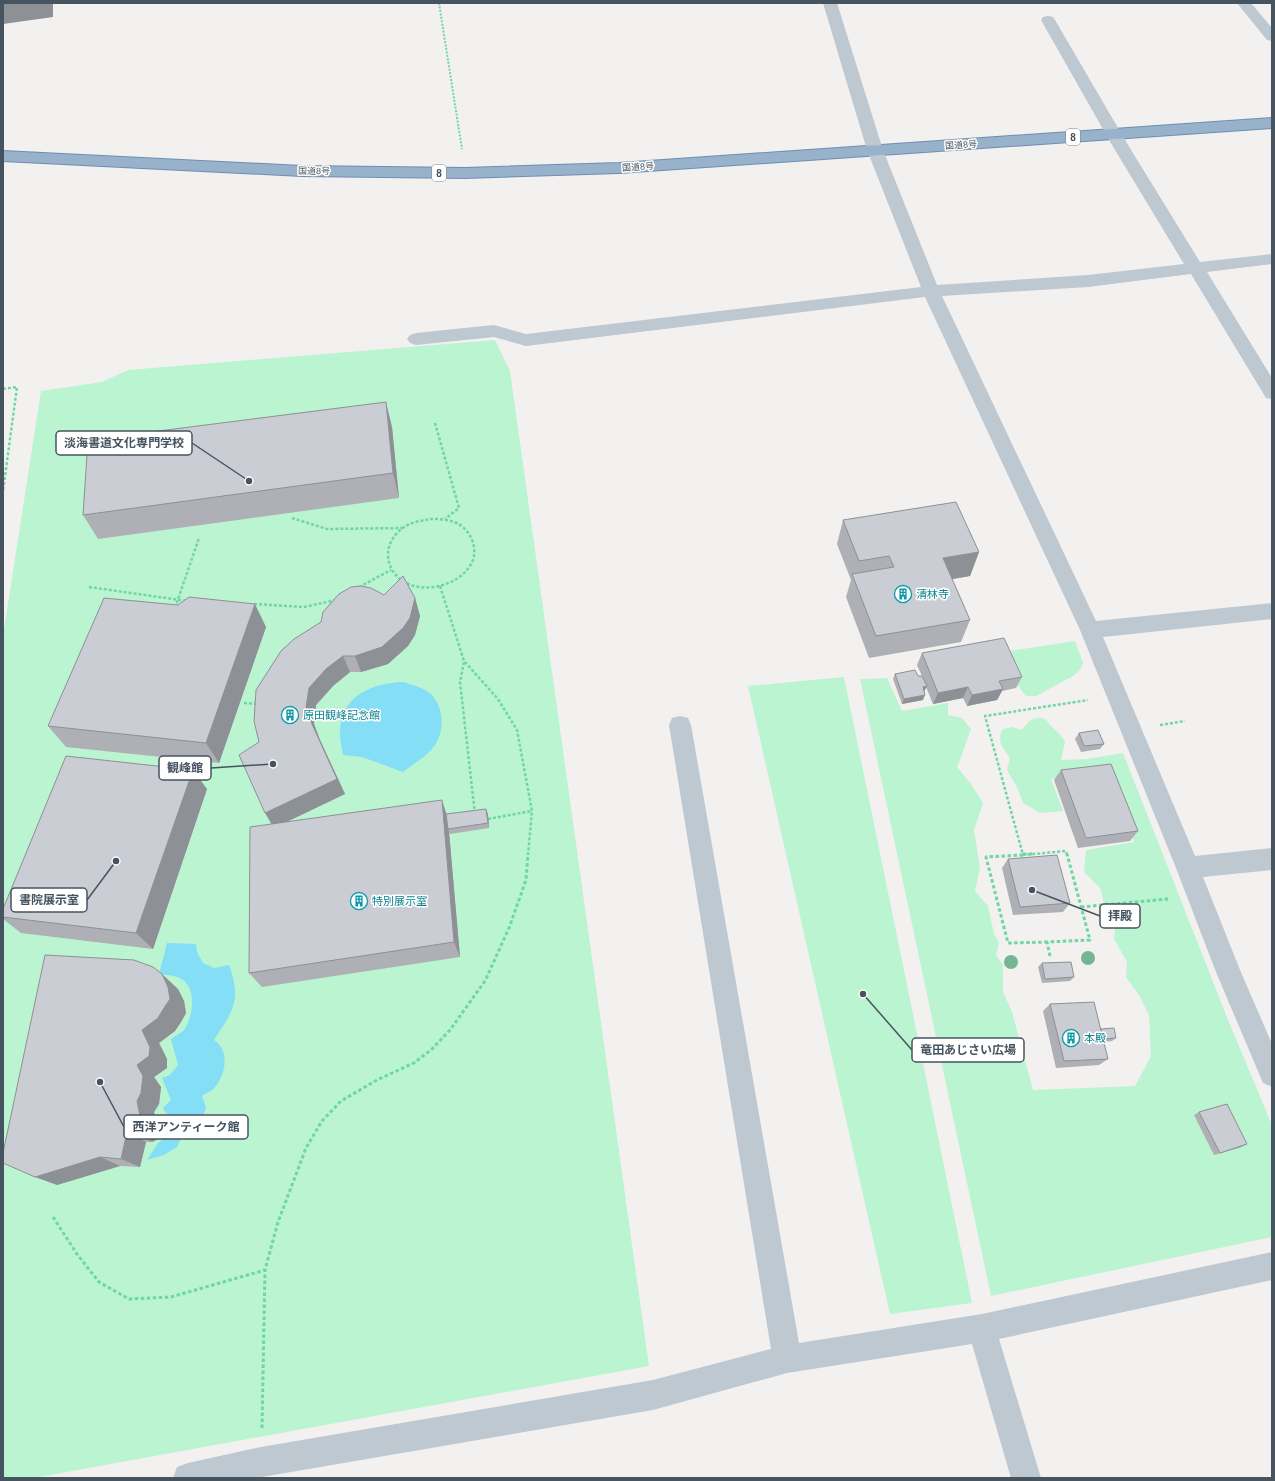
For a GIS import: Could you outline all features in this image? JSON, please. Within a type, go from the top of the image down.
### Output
[{"type":"highway","name":"国道8号","points":[[3,156],[302,171],[465,173],[619,168],[1272,123]]},
{"type":"street","points":[[830,3],[875,150],[931,291],[1090,630],[1188,868],[1228,972],[1272,1074]]},
{"type":"street","points":[[1244,3],[1272,38]]},
{"type":"street","points":[[1048,20],[1114,135],[1194,268],[1272,393]]},
{"type":"street","points":[[416,338],[494,331],[526,340],[931,291],[1088,281],[1272,260]]},
{"type":"street","points":[[1090,630],[1272,611]]},
{"type":"street","points":[[680,725],[787,1359]]},
{"type":"street","points":[[1188,868],[1272,859]]},
{"type":"street","points":[[188,1478],[261,1462],[653,1395],[787,1359],[982,1328],[1272,1266]]},
{"type":"street","points":[[982,1328],[1026,1478]]},
{"type":"path","points":[[439,3],[465,173]]},
{"type":"path","points":[[3,389],[17,387],[3,491]]},
{"type":"path","points":[[435,423],[458,508],[444,519]]},
{"type":"path","points":[[292,518],[327,529],[404,528]]},
{"type":"path","points":[[430,519],[444,519],[457,523],[467,531],[473,540],[475,551],[472,562],[465,573],[454,581],[440,586],[425,588],[411,585],[399,579],[391,570],[387,559],[388,547],[394,537],[404,528],[416,522],[430,519]]},
{"type":"path","points":[[173,614],[199,538]]},
{"type":"path","points":[[359,588],[391,570]]},
{"type":"path","points":[[261,1462],[265,1270],[278,1222],[303,1155],[322,1121],[341,1100],[377,1080],[414,1063],[432,1049],[450,1030],[485,981],[509,928],[526,880],[532,811],[517,730],[498,699],[464,661],[440,586]]},
{"type":"path","points":[[89,587],[193,601]]},
{"type":"path","points":[[249,604],[304,606],[333,602],[340,598]]},
{"type":"path","points":[[464,661],[460,682],[475,815]]},
{"type":"path","points":[[1023,855],[985,716],[1116,695]]},
{"type":"path","points":[[244,702],[262,705]]},
{"type":"path","points":[[1157,726],[1185,721]]},
{"type":"path","points":[[488,819],[532,811]]},
{"type":"path","points":[[1066,851],[1090,940],[1008,943],[986,857],[1023,855],[1066,851]]},
{"type":"path","points":[[1081,907],[1198,896]]},
{"type":"path","points":[[1047,942],[1050,956]]},
{"type":"path","points":[[54,1217],[77,1254],[99,1282],[129,1299],[171,1297],[265,1270]]},
{"type":"green space","points":[[495,340],[510,371],[649,1366],[34,1478],[3,1478],[3,636],[41,391],[102,382],[128,370]]},
{"type":"green space","points":[[1075,641],[1083,663],[1080,670],[1073,676],[1036,696],[1026,696],[1019,687],[1003,652]]},
{"type":"green space","points":[[844,677],[972,1303],[890,1314],[748,686]]},
{"type":"green space","points":[[887,678],[902,711],[948,703],[948,715],[962,718],[971,729],[957,767],[971,784],[983,803],[974,830],[980,868],[975,891],[988,906],[994,934],[999,943],[996,955],[1003,965],[1003,992],[1012,1012],[1033,1090],[1135,1086],[1151,1056],[1149,1015],[1139,995],[1126,977],[1127,962],[1114,939],[1116,920],[1121,915],[1105,906],[1100,888],[1084,872],[1086,850],[1134,842],[1105,772],[1051,779],[1063,811],[1040,813],[1023,803],[1018,789],[1007,770],[1010,758],[1001,744],[1001,733],[1003,729],[1013,727],[1022,730],[1030,721],[1040,717],[1044,718],[1060,734],[1065,742],[1061,760],[1087,759],[1123,753],[1228,1020],[1272,1125],[1272,1237],[991,1296],[860,679]]},
{"type":"water","points":[[403,682],[425,690],[436,700],[442,722],[439,736],[432,749],[403,772],[362,757],[343,755],[340,733],[342,718],[346,708],[361,693],[370,688]]},
{"type":"water","points":[[167,943],[196,944],[197,952],[203,963],[214,968],[229,965],[235,987],[235,996],[231,1013],[214,1040],[219,1044],[222,1050],[225,1062],[224,1069],[219,1082],[215,1087],[202,1096],[206,1107],[203,1117],[187,1127],[177,1147],[164,1155],[147,1160],[158,1143],[167,1137],[171,1131],[170,1120],[163,1108],[171,1100],[162,1078],[170,1075],[178,1065],[171,1039],[184,1030],[187,1025],[190,1018],[192,1004],[190,991],[183,980],[174,976],[159,974]]},
{"type":"building","points":[[386,402],[393,473],[83,515],[88,440]]},
{"type":"building","name":"清林寺","points":[[956,502],[979,552],[943,558],[970,620],[876,636],[852,574],[894,567],[889,556],[859,561],[843,520]]},
{"type":"building","name":"原田観峰記念館","points":[[403,576],[415,598],[410,618],[403,628],[382,647],[355,656],[343,656],[326,669],[309,688],[306,707],[312,724],[337,779],[265,813],[239,755],[259,742],[254,721],[256,690],[281,651],[294,639],[321,622],[323,612],[339,594],[351,587],[361,586],[371,588],[384,595]]},
{"type":"building","points":[[189,597],[255,604],[206,743],[48,726],[104,598],[178,605]]},
{"type":"building","points":[[1004,638],[1022,677],[999,681],[1003,689],[972,695],[968,687],[938,693],[922,653]]},
{"type":"building","points":[[915,670],[918,676],[922,676],[927,686],[923,687],[925,695],[904,699],[895,674]]},
{"type":"building","points":[[1098,730],[1104,744],[1084,746],[1079,733]]},
{"type":"building","points":[[66,756],[193,770],[136,933],[3,917],[3,909]]},
{"type":"building","points":[[1111,764],[1138,831],[1086,838],[1061,770]]},
{"type":"building","name":"特別展示室","points":[[442,800],[454,942],[249,973],[250,827]]},
{"type":"building","points":[[486,809],[488,823],[448,829],[446,814]]},
{"type":"building","points":[[1057,855],[1070,903],[1020,907],[1008,859]]},
{"type":"building","points":[[45,955],[134,960],[153,967],[162,974],[168,987],[170,999],[158,1018],[142,1030],[150,1047],[149,1056],[137,1065],[143,1076],[141,1093],[137,1101],[141,1121],[140,1129],[133,1132],[127,1132],[121,1159],[100,1157],[35,1177],[3,1163],[3,1153]]},
{"type":"building","points":[[1071,962],[1074,977],[1045,979],[1042,963]]},
{"type":"building","name":"本殿","points":[[1094,1002],[1108,1059],[1064,1061],[1050,1004]]},
{"type":"building","points":[[1114,1028],[1116,1038],[1103,1039],[1101,1029]]},
{"type":"building","points":[[1227,1104],[1247,1144],[1220,1153],[1199,1112]]},
{"type":"place","name":"淡海書道文化専門学校","points":[[249,481]]},
{"type":"place","name":"清林寺","points":[[903,594]]},
{"type":"place","name":"原田観峰記念館","points":[[290,715]]},
{"type":"place","name":"観峰館","points":[[273,764]]},
{"type":"place","name":"書院展示室","points":[[116,861]]},
{"type":"place","name":"拝殿","points":[[1032,890]]},
{"type":"place","name":"特別展示室","points":[[359,901]]},
{"type":"place","name":"竜田あじさい広場","points":[[863,994]]},
{"type":"place","name":"本殿","points":[[1071,1038]]},
{"type":"place","name":"西洋アンティーク館","points":[[100,1082]]}]
